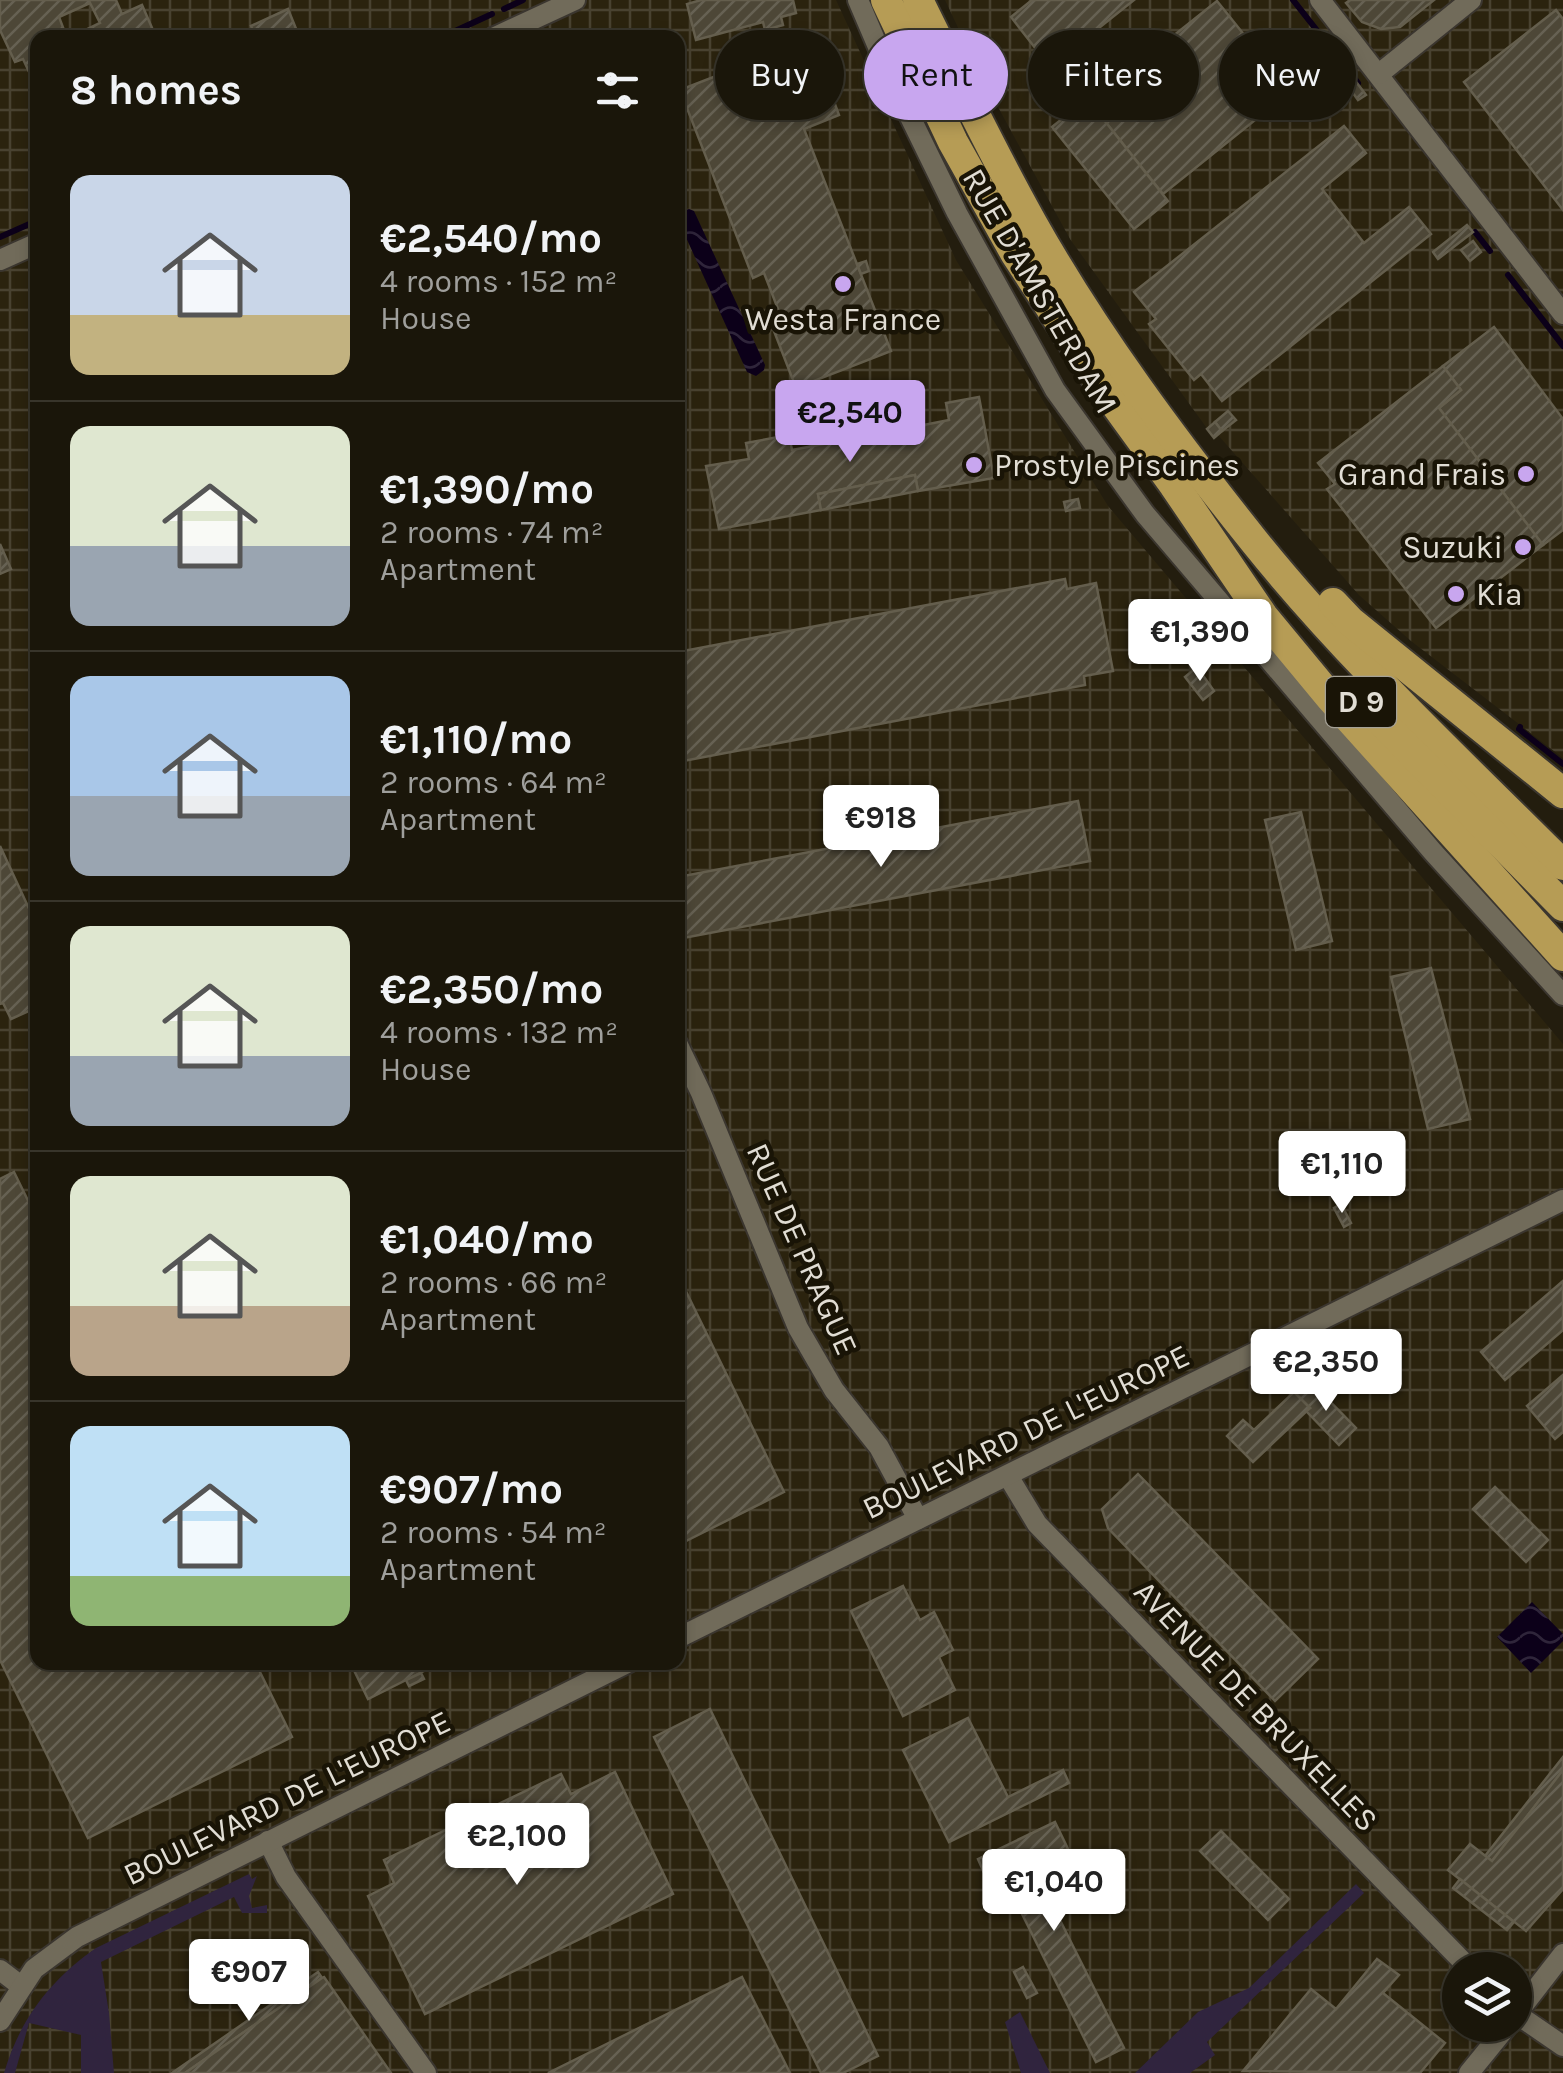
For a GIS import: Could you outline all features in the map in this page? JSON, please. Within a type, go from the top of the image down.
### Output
[{"type":"highway","name":"D 9","points":[[886,0],[953,142],[1015,253],[1096,380],[1174,485],[1314,653],[1563,906]]},
{"type":"highway","name":"D 9","points":[[918,0],[1033,226],[1118,360],[1255,542],[1335,634],[1563,865]]},
{"type":"highway","points":[[1179,441],[1351,622],[1563,793]]},
{"type":"highway","points":[[1174,485],[1263,616],[1330,697],[1563,956]]},
{"type":"street","points":[[509,30],[575,0]]},
{"type":"street","name":"RUE D'AMSTERDAM","points":[[858,0],[956,213],[1071,413],[1144,514],[1433,852],[1563,995]]},
{"type":"street","points":[[1320,0],[1563,314]]},
{"type":"street","points":[[1379,74],[1471,0]]},
{"type":"street","points":[[0,260],[30,247]]},
{"type":"street","name":"RUE DE PRAGUE","points":[[685,1060],[798,1328],[834,1390],[879,1446],[918,1519]]},
{"type":"street","name":"BOULEVARD DE L'EUROPE","points":[[685,1635],[1563,1200]]},
{"type":"street","name":"AVENUE DE BRUXELLES","points":[[1008,1476],[1037,1524],[1453,1952]]},
{"type":"street","name":"BOULEVARD DE L'EUROPE","points":[[0,2021],[21,1986],[43,1961],[78,1937],[613,1670]]},
{"type":"street","points":[[268,1841],[286,1877],[426,2073]]},
{"type":"street","points":[[1532,1993],[1563,1954]]},
{"type":"street","points":[[0,1970],[21,1986]]},
{"type":"street","points":[[1532,2026],[1563,2046]]},
{"type":"street","points":[[1469,2073],[1494,2042]]},
{"type":"shaded area","points":[[0,0],[836,0],[864,61],[864,120],[891,120],[956,260],[1108,506],[1563,1044],[1563,2073],[0,2073]]},
{"type":"shaded area","points":[[945,0],[1563,0],[1563,758],[1411,641],[1359,595],[1218,435],[1214,438],[1070,239],[1005,120],[1008,30],[959,30]]},
{"type":"shaded area","points":[[249,1874],[252,1879],[257,1876],[249,1896],[252,1908],[267,1905],[267,1913],[242,1913],[234,1897],[101,1962],[114,2073],[81,2073],[81,2035],[29,2023],[15,2073],[4,2073],[28,2018],[51,1987],[79,1960],[96,1948]]},
{"type":"shaded area","points":[[1356,1884],[1364,1893],[1207,2042],[1215,2055],[1190,2073],[1135,2073],[1198,2012],[1249,1988]]},
{"type":"shaded area","points":[[1020,2012],[1050,2073],[1021,2073],[1005,2022]]},
{"type":"water","points":[[685,210],[694,211],[765,365],[756,376],[747,372],[685,235]]},
{"type":"water","points":[[1532,1602],[1563,1634],[1563,1641],[1531,1673],[1497,1637]]},
{"type":"building","points":[[0,0],[116,0],[122,14],[142,5],[153,30],[86,30],[100,23],[90,3],[59,17],[64,30],[30,30],[30,74],[23,59],[15,62],[0,30]]},
{"type":"building","points":[[701,0],[793,0],[796,13],[781,17],[783,25],[765,30],[763,22],[715,30],[715,35],[696,40],[687,4]]},
{"type":"building","points":[[1032,0],[1134,0],[1096,30],[1028,30],[1028,39],[1011,17]]},
{"type":"building","points":[[1434,0],[1400,27],[1381,29],[1362,22],[1346,3]]},
{"type":"building","points":[[1217,1],[1240,30],[1219,30],[1219,120],[1255,120],[1163,194],[1104,120],[1199,120],[1199,30],[1181,30]]},
{"type":"building","points":[[288,9],[297,30],[253,30],[251,26]]},
{"type":"building","points":[[1556,10],[1563,19],[1563,210],[1464,82]]},
{"type":"building","points":[[715,76],[715,120],[826,120],[804,129],[891,351],[796,388],[767,313],[778,309],[764,273],[753,278],[685,103],[685,88]]},
{"type":"building","points":[[1356,84],[1366,95],[1358,100],[1356,97]]},
{"type":"building","points":[[1061,120],[1104,120],[1168,201],[1134,229],[1052,127]]},
{"type":"building","points":[[1344,126],[1366,153],[1322,189],[1364,243],[1409,207],[1431,234],[1222,401],[1201,374],[1194,380],[1149,324],[1156,319],[1134,292]]},
{"type":"building","points":[[1467,225],[1473,232],[1438,259],[1433,252]]},
{"type":"building","points":[[1473,241],[1481,252],[1470,261],[1461,250]]},
{"type":"building","points":[[866,261],[869,271],[861,274],[857,264]]},
{"type":"building","name":"Grand Frais","points":[[1494,327],[1563,419],[1563,530],[1543,545],[1439,408],[1461,390],[1443,366]]},
{"type":"building","points":[[1443,366],[1461,390],[1439,408],[1543,545],[1436,628],[1327,489],[1335,484],[1318,463]]},
{"type":"building","points":[[979,397],[994,478],[918,491],[915,475],[818,494],[821,510],[719,529],[706,466],[749,459],[746,443],[789,435],[792,450],[849,439],[846,426],[891,417],[893,431],[949,420],[946,403]]},
{"type":"building","points":[[1228,411],[1236,420],[1222,431],[1215,422]]},
{"type":"building","points":[[1215,422],[1222,431],[1214,438],[1207,429]]},
{"type":"building","points":[[915,475],[918,491],[821,510],[818,494]]},
{"type":"building","points":[[1078,499],[1080,508],[1066,511],[1064,502]]},
{"type":"building","points":[[0,544],[11,569],[0,574]]},
{"type":"building","points":[[1065,579],[1067,589],[1096,583],[1113,671],[1084,676],[1085,685],[685,761],[685,651]]},
{"type":"building","points":[[1197,667],[1214,691],[1203,700],[1185,677]]},
{"type":"building","points":[[1078,801],[1090,861],[685,938],[685,876]]},
{"type":"building","points":[[1301,812],[1332,941],[1296,950],[1265,820]]},
{"type":"building","points":[[866,831],[868,841],[836,847],[834,837]]},
{"type":"building","points":[[0,846],[30,911],[30,1011],[11,1019],[3,1003],[0,1004]]},
{"type":"building","points":[[1431,968],[1470,1119],[1428,1129],[1391,977]]},
{"type":"building","points":[[14,1172],[30,1205],[30,1670],[259,1670],[292,1737],[88,1838],[0,1660],[0,1179]]},
{"type":"building","points":[[1341,1204],[1351,1223],[1344,1227],[1334,1208]]},
{"type":"building","points":[[1563,1281],[1563,1330],[1505,1380],[1481,1352]]},
{"type":"building","points":[[685,1289],[784,1492],[685,1542]]},
{"type":"building","points":[[1563,1375],[1563,1432],[1555,1439],[1527,1406]]},
{"type":"building","points":[[1313,1384],[1356,1428],[1339,1445],[1306,1411],[1310,1408],[1294,1392]]},
{"type":"building","points":[[1294,1392],[1310,1408],[1253,1462],[1227,1436],[1243,1420],[1254,1430]]},
{"type":"building","points":[[1138,1474],[1318,1659],[1275,1701],[1108,1528],[1102,1509]]},
{"type":"building","points":[[1495,1487],[1548,1540],[1526,1562],[1473,1509]]},
{"type":"building","points":[[903,1586],[920,1620],[934,1612],[953,1650],[939,1657],[955,1690],[903,1716],[851,1611]]},
{"type":"building","points":[[354,1670],[426,1670],[368,1699]]},
{"type":"building","points":[[421,1673],[424,1679],[409,1686],[406,1680]]},
{"type":"building","points":[[710,1709],[878,2056],[843,2073],[821,2073],[654,1737]]},
{"type":"building","points":[[968,1718],[1008,1797],[1063,1770],[1069,1783],[949,1842],[903,1750]]},
{"type":"building","points":[[1563,1757],[1563,1770],[1492,1861],[1485,1856]]},
{"type":"building","points":[[1563,1770],[1563,1889],[1526,1931],[1448,1870],[1470,1844],[1492,1861]]},
{"type":"building","points":[[615,1772],[673,1894],[425,2014],[368,1896],[394,1883],[384,1860],[454,1826],[465,1848],[498,1831],[488,1809],[561,1774],[571,1794]]},
{"type":"building","points":[[1055,1822],[1068,1849],[1033,1866],[1124,2048],[1096,2062],[999,1868],[985,1875],[978,1859]]},
{"type":"building","points":[[1221,1831],[1289,1899],[1268,1920],[1200,1851]]},
{"type":"building","points":[[1460,1879],[1514,1922],[1507,1930],[1453,1888]]},
{"type":"building","points":[[1377,1959],[1399,1975],[1383,1993],[1445,2043],[1420,2073],[1243,2071],[1311,1989],[1336,2009]]},
{"type":"building","points":[[1023,1967],[1037,1993],[1027,1998],[1014,1972]]},
{"type":"building","points":[[318,1972],[322,1978],[185,2073],[172,2073]]},
{"type":"building","points":[[742,1977],[790,2073],[548,2073]]},
{"type":"building","points":[[322,1978],[391,2073],[185,2073]]},
{"type":"waterway","points":[[504,9],[523,0]]},
{"type":"waterway","points":[[1293,0],[1317,30]]},
{"type":"waterway","points":[[457,30],[492,14]]},
{"type":"waterway","points":[[0,237],[30,224]]},
{"type":"waterway","points":[[1475,232],[1490,251]]},
{"type":"waterway","points":[[1508,275],[1563,346]]},
{"type":"waterway","points":[[1520,727],[1563,764]]},
{"type":"place","name":"Westa France","points":[[843,284]]},
{"type":"place","name":"Prostyle Piscines","points":[[974,465]]},
{"type":"place","name":"Grand Frais","points":[[1526,474]]},
{"type":"place","name":"Suzuki","points":[[1523,547]]},
{"type":"place","name":"Kia","points":[[1456,594]]}]
